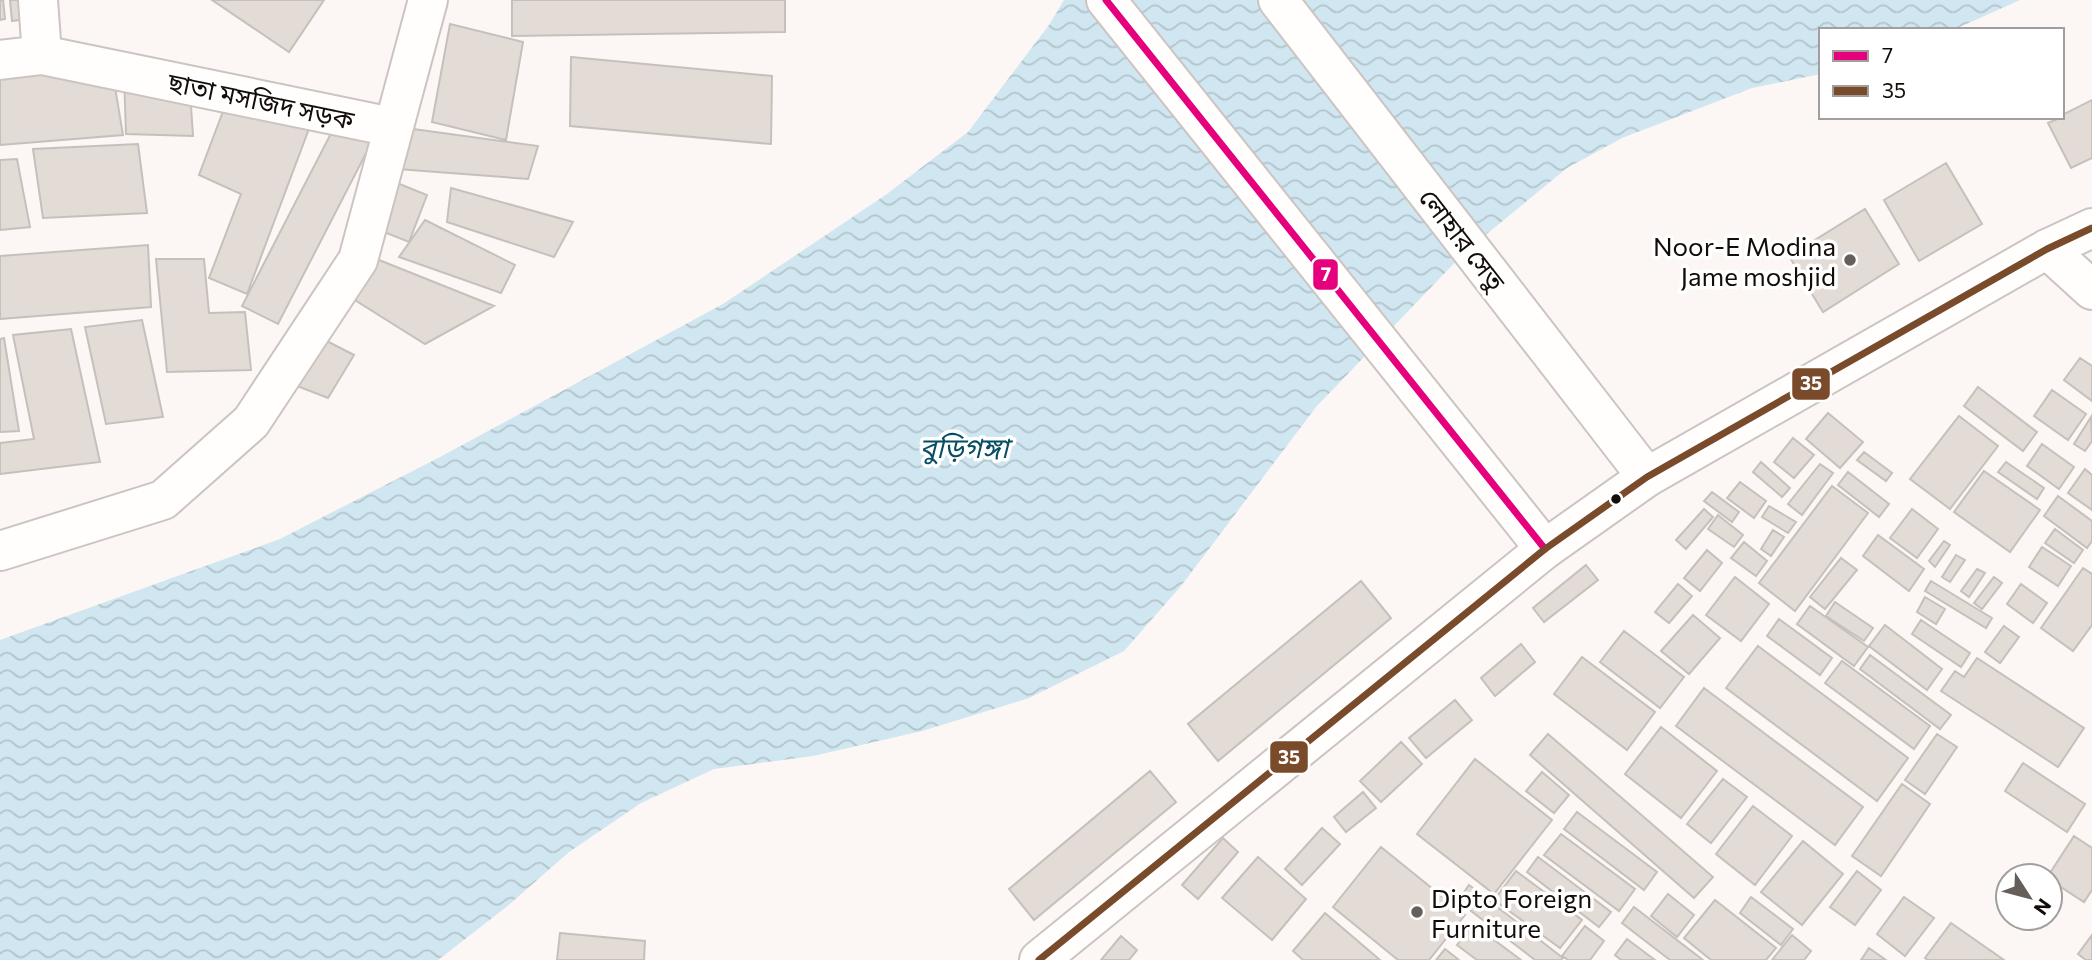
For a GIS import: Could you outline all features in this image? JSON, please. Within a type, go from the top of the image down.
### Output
[{"type":"main road","points":[[38,0],[42,55]]},
{"type":"main road","name":"ছাতা মসজিদ সড়ক","points":[[0,60],[42,55],[392,127],[428,0]]},
{"type":"main road","points":[[1106,0],[1545,549]]},
{"type":"main road","name":"লোহার সেতু","points":[[1278,0],[1647,477]]},
{"type":"main road","points":[[0,551],[163,500],[251,422],[358,260],[392,127]]},
{"type":"main road","points":[[1039,960],[1545,549],[1647,477],[2047,249],[2092,228]]},
{"type":"main road","points":[[2047,249],[2092,290]]},
{"type":"water","name":"বুড়িগঙ্গা","points":[[1064,0],[2020,0],[1957,28],[1819,28],[1819,74],[1752,88],[1622,138],[1567,168],[1466,251],[1316,407],[1181,586],[1124,651],[1029,698],[922,731],[813,756],[714,769],[641,803],[569,852],[505,908],[438,960],[0,960],[0,640],[280,539],[440,457],[723,304],[887,194],[968,132],[1049,25]]},
{"type":"building","points":[[0,0],[3,0],[5,19],[0,20]]},
{"type":"building","points":[[10,0],[31,0],[33,18],[12,21]]},
{"type":"building","points":[[212,0],[324,0],[289,52]]},
{"type":"building","points":[[512,0],[785,0],[785,32],[512,36]]},
{"type":"building","points":[[450,24],[523,42],[506,140],[432,122]]},
{"type":"building","points":[[571,57],[772,76],[771,144],[570,126]]},
{"type":"building","points":[[112,69],[123,135],[0,145],[0,78]]},
{"type":"building","points":[[124,75],[189,76],[193,136],[126,134]]},
{"type":"building","points":[[233,85],[313,118],[247,294],[209,278],[241,194],[199,175]]},
{"type":"building","points":[[2092,100],[2092,158],[2071,168],[2048,123],[2064,119],[2064,114]]},
{"type":"building","points":[[342,112],[378,130],[278,324],[242,306]]},
{"type":"building","points":[[406,128],[538,146],[528,179],[398,169]]},
{"type":"building","points":[[138,144],[147,213],[43,218],[33,149]]},
{"type":"building","points":[[17,159],[30,227],[0,230],[0,160]]},
{"type":"building","points":[[1946,163],[1982,224],[1919,261],[1884,200]]},
{"type":"building","points":[[397,183],[427,195],[409,242],[379,230]]},
{"type":"building","points":[[451,188],[573,222],[554,257],[447,222]]},
{"type":"building","points":[[1865,209],[1899,264],[1823,312],[1789,256]]},
{"type":"building","points":[[425,220],[515,265],[501,293],[399,257]]},
{"type":"building","points":[[148,245],[151,307],[0,319],[0,256]]},
{"type":"building","points":[[156,259],[204,259],[209,313],[245,312],[251,370],[167,372]]},
{"type":"building","points":[[379,260],[494,306],[425,344],[350,297]]},
{"type":"building","points":[[142,320],[163,417],[106,424],[85,327]]},
{"type":"building","points":[[71,329],[100,462],[0,474],[0,443],[34,439],[13,335]]},
{"type":"building","points":[[319,337],[354,355],[328,398],[292,384]]},
{"type":"building","points":[[4,338],[19,431],[0,432],[0,339]]},
{"type":"building","points":[[2080,358],[2092,366],[2092,401],[2064,380]]},
{"type":"building","points":[[1978,387],[2037,432],[2023,451],[1964,406]]},
{"type":"building","points":[[2052,390],[2086,414],[2068,440],[2034,416]]},
{"type":"building","points":[[1828,413],[1863,442],[1840,468],[1806,439]]},
{"type":"building","points":[[1959,416],[1998,446],[1950,509],[1910,479]]},
{"type":"building","points":[[2091,417],[2092,441],[2085,451],[2074,444]]},
{"type":"building","points":[[1793,438],[1814,455],[1794,478],[1774,462]]},
{"type":"building","points":[[2042,444],[2074,467],[2059,489],[2027,466]]},
{"type":"building","points":[[1864,452],[1892,473],[1886,481],[1857,460]]},
{"type":"building","points":[[1761,462],[1790,488],[1782,497],[1753,472]]},
{"type":"building","points":[[2006,462],[2044,488],[2037,499],[1998,472]]},
{"type":"building","points":[[1820,464],[1833,473],[1802,515],[1788,504]]},
{"type":"building","points":[[2085,469],[2092,475],[2092,510],[2068,493]]},
{"type":"building","points":[[1984,471],[2040,510],[2010,552],[1954,512]]},
{"type":"building","points":[[1848,472],[1889,504],[1879,517],[1838,485]]},
{"type":"building","points":[[1740,482],[1766,501],[1754,518],[1727,498]]},
{"type":"building","points":[[1832,486],[1868,513],[1795,611],[1759,583]]},
{"type":"building","points":[[1712,492],[1739,512],[1732,522],[1704,501]]},
{"type":"building","points":[[2058,496],[2092,521],[2092,541],[2087,548],[2044,516]]},
{"type":"building","points":[[1769,506],[1796,522],[1788,533],[1762,517]]},
{"type":"building","points":[[1704,509],[1713,517],[1686,549],[1676,540]]},
{"type":"building","points":[[1912,509],[1938,529],[1917,558],[1890,538]]},
{"type":"building","points":[[1718,515],[1743,535],[1734,547],[1708,529]]},
{"type":"building","points":[[2055,529],[2083,550],[2074,563],[2045,543]]},
{"type":"building","points":[[1773,530],[1784,537],[1771,556],[1761,549]]},
{"type":"building","points":[[1878,535],[1924,569],[1909,591],[1863,556]]},
{"type":"building","points":[[1944,541],[1950,545],[1935,567],[1929,561]]},
{"type":"building","points":[[1744,542],[1767,561],[1756,576],[1731,558]]},
{"type":"building","points":[[2042,547],[2071,566],[2058,586],[2029,567]]},
{"type":"building","points":[[1707,550],[1722,563],[1700,591],[1684,578]]},
{"type":"building","points":[[1956,555],[1965,560],[1950,582],[1942,577]]},
{"type":"building","points":[[1841,558],[1857,570],[1825,609],[1810,597]]},
{"type":"building","points":[[1586,565],[1598,580],[1544,622],[1533,608]]},
{"type":"building","points":[[2083,568],[2092,574],[2092,625],[2073,651],[2041,628]]},
{"type":"building","points":[[1977,569],[1985,573],[1969,597],[1961,591]]},
{"type":"building","points":[[1735,577],[1769,604],[1741,641],[1706,615]]},
{"type":"building","points":[[1994,577],[2002,583],[1982,609],[1974,603]]},
{"type":"building","points":[[1361,581],[1391,618],[1218,761],[1188,724]]},
{"type":"building","points":[[1931,581],[1992,618],[1986,628],[1925,591]]},
{"type":"building","points":[[1678,584],[1692,596],[1669,623],[1655,612]]},
{"type":"building","points":[[2021,584],[2047,603],[2033,623],[2007,604]]},
{"type":"building","points":[[1925,597],[1945,609],[1936,624],[1917,612]]},
{"type":"building","points":[[1835,602],[1873,628],[1864,641],[1826,616]]},
{"type":"building","points":[[1810,606],[1868,647],[1854,666],[1797,624]]},
{"type":"building","points":[[1693,615],[1720,638],[1689,674],[1661,651]]},
{"type":"building","points":[[1779,619],[1832,658],[1820,675],[1767,636]]},
{"type":"building","points":[[1921,620],[1970,653],[1961,667],[1912,634]]},
{"type":"building","points":[[1885,625],[1942,669],[1927,690],[1869,646]]},
{"type":"building","points":[[2004,626],[2019,637],[2000,663],[1985,652]]},
{"type":"building","points":[[1624,631],[1684,677],[1660,708],[1600,662]]},
{"type":"building","points":[[1521,644],[1535,662],[1495,696],[1481,678]]},
{"type":"building","points":[[1758,646],[1908,758],[1877,801],[1726,688]]},
{"type":"building","points":[[1870,655],[1951,715],[1940,729],[1860,669]]},
{"type":"building","points":[[1582,657],[1655,712],[1627,750],[1554,694]]},
{"type":"building","points":[[1977,658],[2084,728],[2058,767],[1941,691],[1955,671],[1964,677]]},
{"type":"building","points":[[1842,661],[1930,726],[1914,749],[1825,683]]},
{"type":"building","points":[[1704,688],[1863,807],[1835,845],[1676,726]]},
{"type":"building","points":[[1455,700],[1472,720],[1426,758],[1409,738]]},
{"type":"building","points":[[1661,727],[1717,771],[1681,818],[1625,774]]},
{"type":"building","points":[[1548,734],[1713,877],[1694,898],[1530,755]]},
{"type":"building","points":[[1937,734],[1957,747],[1925,794],[1905,780]]},
{"type":"building","points":[[1401,742],[1422,764],[1381,802],[1360,781]]},
{"type":"building","points":[[1475,759],[1552,820],[1494,894],[1417,834]]},
{"type":"building","points":[[2023,763],[2085,804],[2067,832],[2005,791]]},
{"type":"building","points":[[1150,771],[1176,802],[1034,920],[1009,889]]},
{"type":"building","points":[[1542,772],[1569,795],[1554,813],[1526,791]]},
{"type":"building","points":[[1723,779],[1747,797],[1711,843],[1687,824]]},
{"type":"building","points":[[1902,784],[1930,804],[1881,876],[1852,856]]},
{"type":"building","points":[[1363,792],[1376,808],[1346,832],[1334,817]]},
{"type":"building","points":[[1753,806],[1792,836],[1755,885],[1716,854]]},
{"type":"building","points":[[1577,812],[1657,872],[1644,890],[1564,829]]},
{"type":"building","points":[[1322,828],[1340,844],[1302,885],[1285,869]]},
{"type":"building","points":[[1561,834],[1635,889],[1619,911],[1544,855]]},
{"type":"building","points":[[2074,836],[2092,848],[2092,890],[2084,902],[2064,889],[2064,862],[2057,862]]},
{"type":"building","points":[[1223,838],[1238,852],[1198,899],[1182,885]]},
{"type":"building","points":[[1803,841],[1843,874],[1802,925],[1761,892]]},
{"type":"building","points":[[1381,847],[1465,915],[1429,960],[1398,960],[1333,907]]},
{"type":"building","points":[[1258,857],[1306,899],[1272,940],[1222,898]]},
{"type":"building","points":[[1538,857],[1611,912],[1599,927],[1527,872]]},
{"type":"building","points":[[1516,871],[1582,920],[1560,948],[1494,900]]},
{"type":"building","points":[[1857,871],[1881,890],[1855,925],[1830,907]]},
{"type":"building","points":[[1469,885],[1563,958],[1535,960],[1458,901]]},
{"type":"building","points":[[1668,894],[1694,915],[1677,937],[1651,916]]},
{"type":"building","points":[[1751,897],[1793,929],[1781,945],[1740,913]]},
{"type":"building","points":[[1904,897],[1934,918],[1905,956],[1877,934]]},
{"type":"building","points":[[1715,900],[1776,948],[1766,960],[1711,960],[1684,938]]},
{"type":"building","points":[[1634,907],[1703,960],[1670,960],[1622,923]]},
{"type":"building","points":[[1325,913],[1380,960],[1303,960],[1293,951]]},
{"type":"building","points":[[1951,923],[2004,960],[1925,958]]},
{"type":"building","points":[[1473,924],[1521,960],[1477,960],[1457,945]]},
{"type":"building","points":[[1585,926],[1604,941],[1590,960],[1568,960],[1562,956]]},
{"type":"building","points":[[560,933],[645,941],[644,960],[557,960]]},
{"type":"building","points":[[1792,935],[1811,951],[1804,960],[1772,960]]},
{"type":"building","points":[[2092,935],[2092,960],[2086,960],[2078,954]]},
{"type":"building","points":[[1121,936],[1137,950],[1129,960],[1101,960]]},
{"type":"building","points":[[1627,939],[1655,960],[1621,960],[1615,955]]},
{"type":"building","points":[[1869,948],[1886,960],[1861,960]]},
{"type":"building","points":[[1445,949],[1459,960],[1436,960]]},
{"type":"transit line","name":"7","points":[[1106,0],[1545,549]]},
{"type":"transit line","name":"35","points":[[1039,960],[1545,549],[1647,477],[2047,249],[2092,228]]},
{"type":"place","name":"Noor-E Modina Jame moshjid","points":[[1850,260]]},
{"type":"place","name":"Dipto Foreign Furniture","points":[[1417,912]]}]
